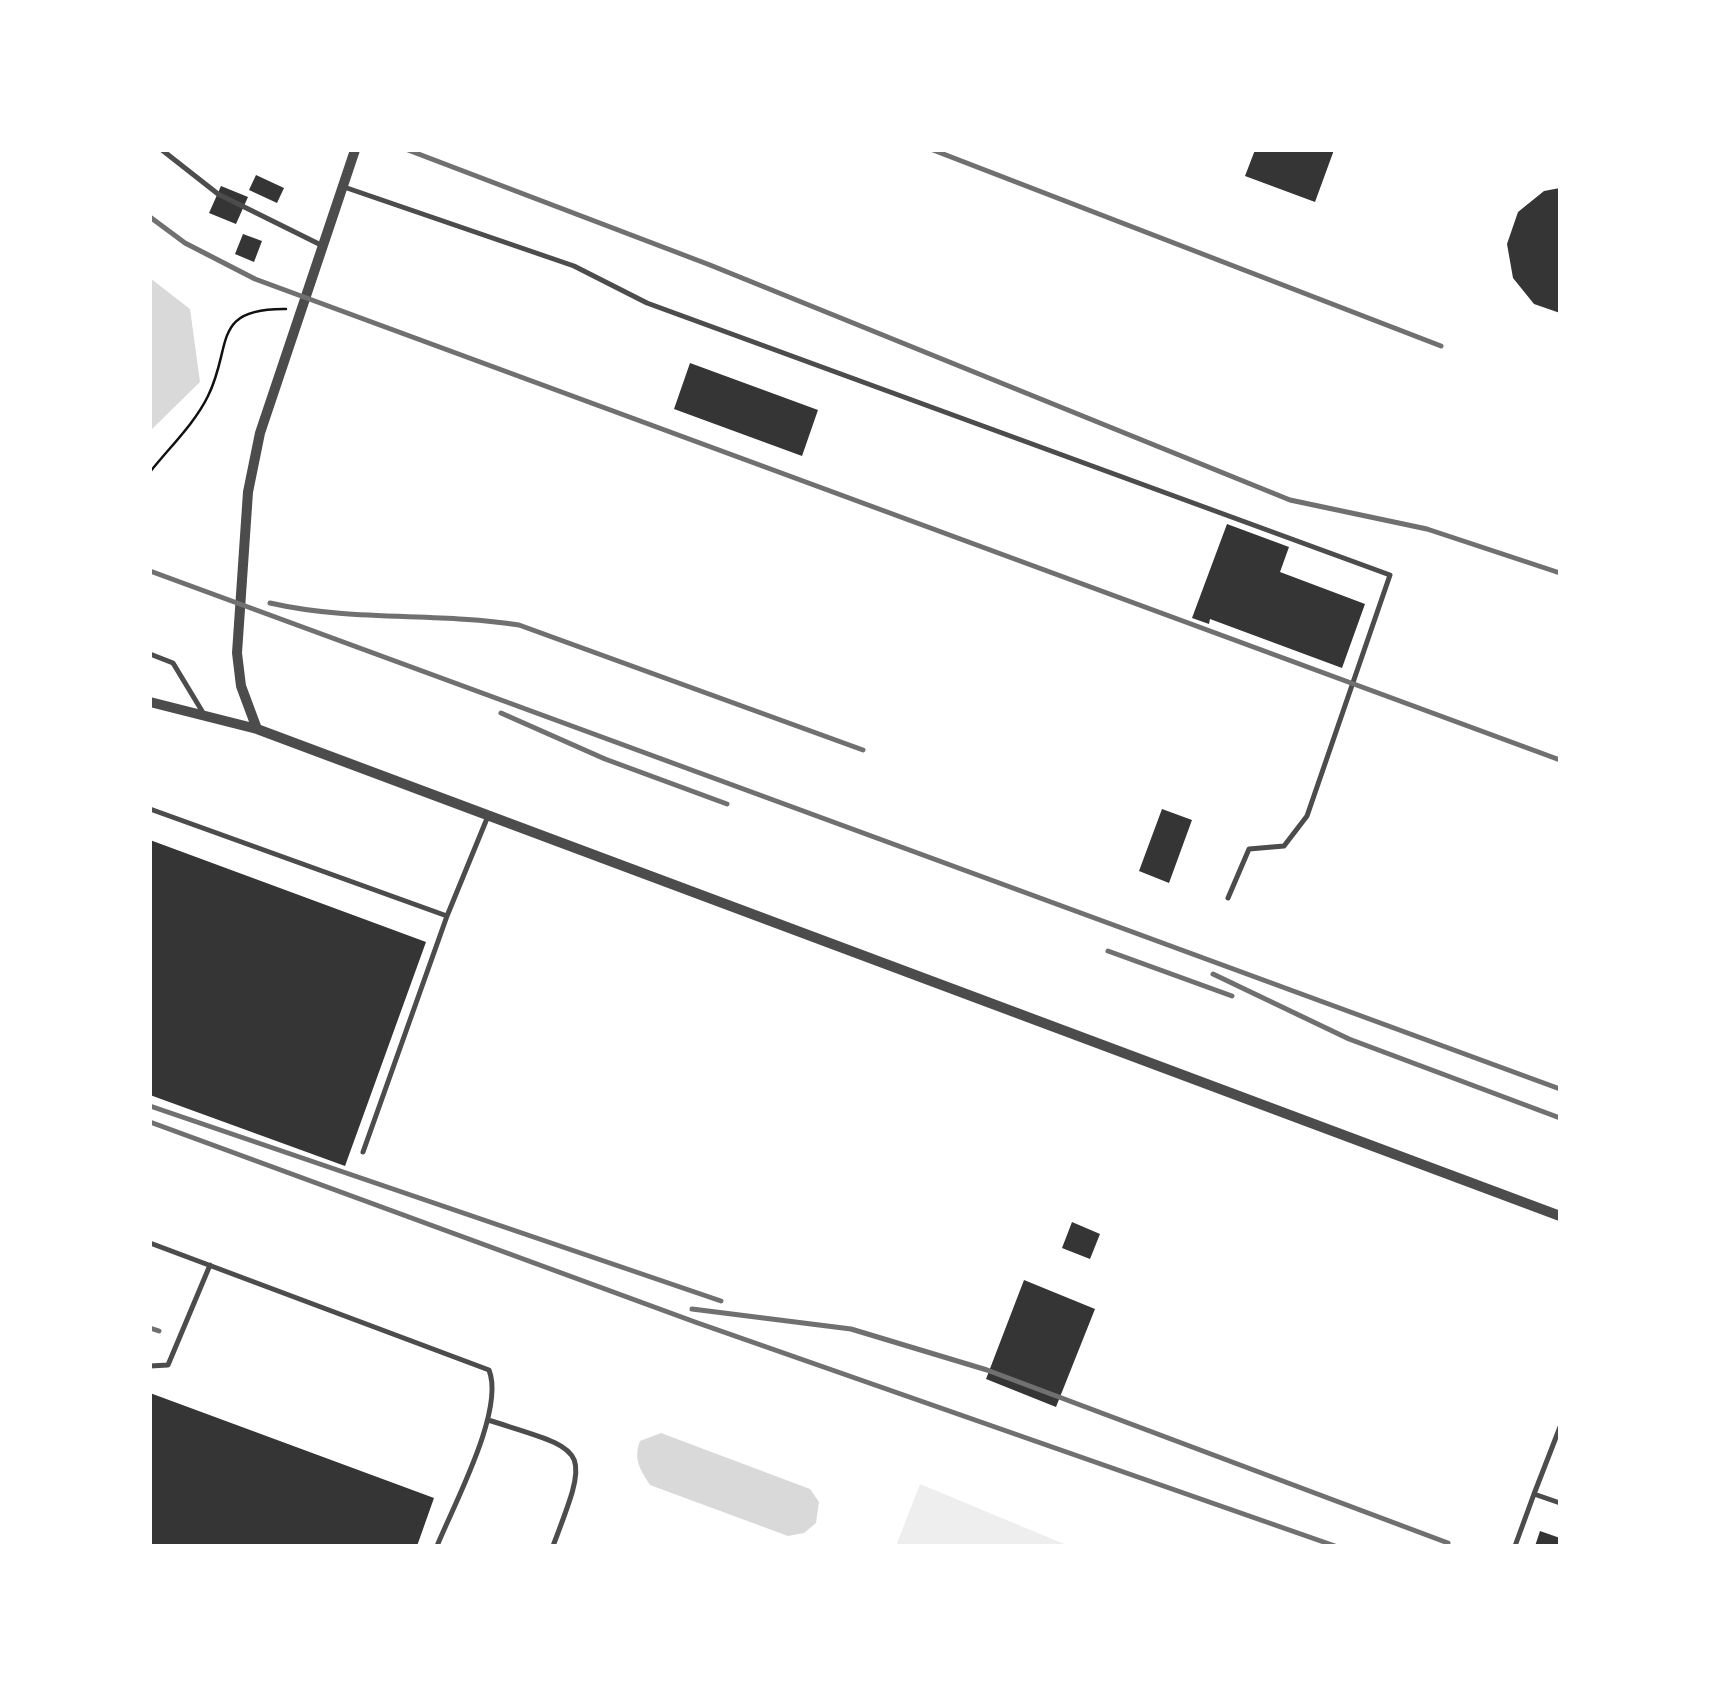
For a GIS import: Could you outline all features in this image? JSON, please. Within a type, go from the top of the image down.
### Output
[{"type":"street","points":[[257,729],[242,686],[237,653],[248,492],[260,432],[355,150]]},
{"type":"street","points":[[150,702],[257,729],[1560,1216]]},
{"type":"lane","points":[[162,150],[218,194],[325,247]]},
{"type":"lane","points":[[344,187],[574,266],[666,310],[1390,574],[1307,816],[1284,846],[1249,848],[1228,898]]},
{"type":"lane","points":[[150,654],[173,664],[203,714]]},
{"type":"lane","points":[[150,809],[447,916]]},
{"type":"lane","points":[[363,1152],[447,916],[488,816]]},
{"type":"lane","points":[[150,1242],[489,1370],[496,1388],[488,1420],[437,1546]]},
{"type":"lane","points":[[150,1366],[168,1364],[210,1265]]},
{"type":"lane","points":[[488,1420],[562,1444],[575,1459],[578,1479],[553,1546]]},
{"type":"lane","points":[[1516,1546],[1560,1427]]},
{"type":"lane","points":[[1534,1494],[1560,1503]]},
{"type":"path","points":[[150,472],[206,400],[217,376],[224,332],[240,316],[261,309],[302,310]]},
{"type":"shaded area","points":[[150,278],[190,309],[200,382],[150,431]]},
{"type":"shaded area","points":[[661,1433],[810,1489],[819,1502],[816,1523],[804,1533],[788,1536],[650,1485],[639,1464],[638,1448],[640,1441]]},
{"type":"shaded area","points":[[920,1484],[1069,1546],[896,1546]]},
{"type":"building","points":[[1255,150],[1334,150],[1315,202],[1245,176]]},
{"type":"building","points":[[256,175],[284,188],[277,203],[249,190]]},
{"type":"building","points":[[221,186],[248,197],[236,224],[209,213]]},
{"type":"building","points":[[1560,188],[1560,313],[1534,304],[1513,278],[1507,244],[1518,212],[1544,191]]},
{"type":"building","points":[[243,234],[262,241],[254,262],[235,254]]},
{"type":"building","points":[[690,363],[818,410],[802,456],[674,409]]},
{"type":"building","points":[[1227,524],[1289,547],[1280,572],[1365,604],[1342,668],[1210,619],[1209,624],[1192,618]]},
{"type":"building","points":[[1162,809],[1192,820],[1169,883],[1139,871]]},
{"type":"building","points":[[150,840],[426,942],[345,1166],[150,1095]]},
{"type":"building","points":[[1072,1222],[1100,1234],[1090,1259],[1062,1248]]},
{"type":"building","points":[[1024,1280],[1095,1309],[1056,1407],[986,1379]]},
{"type":"building","points":[[150,1393],[434,1498],[417,1546],[150,1546]]},
{"type":"building","points":[[1540,1531],[1560,1538],[1560,1546],[1535,1546]]},
{"type":"railway","points":[[408,150],[710,265],[1290,500],[1427,529],[1560,573]]},
{"type":"railway","points":[[933,150],[1441,346]]},
{"type":"railway","points":[[150,217],[185,243],[255,279],[1560,760]]},
{"type":"railway","points":[[150,571],[1560,1089]]},
{"type":"railway","points":[[270,603],[332,613],[519,625],[863,750]]},
{"type":"railway","points":[[501,713],[605,759],[727,804]]},
{"type":"railway","points":[[1108,951],[1232,996]]},
{"type":"railway","points":[[1213,974],[1349,1039],[1560,1118]]},
{"type":"railway","points":[[150,1106],[721,1301]]},
{"type":"railway","points":[[150,1122],[695,1322],[1335,1546]]},
{"type":"railway","points":[[692,1309],[851,1329],[987,1370],[1448,1543]]},
{"type":"railway","points":[[150,1328],[159,1331]]}]
